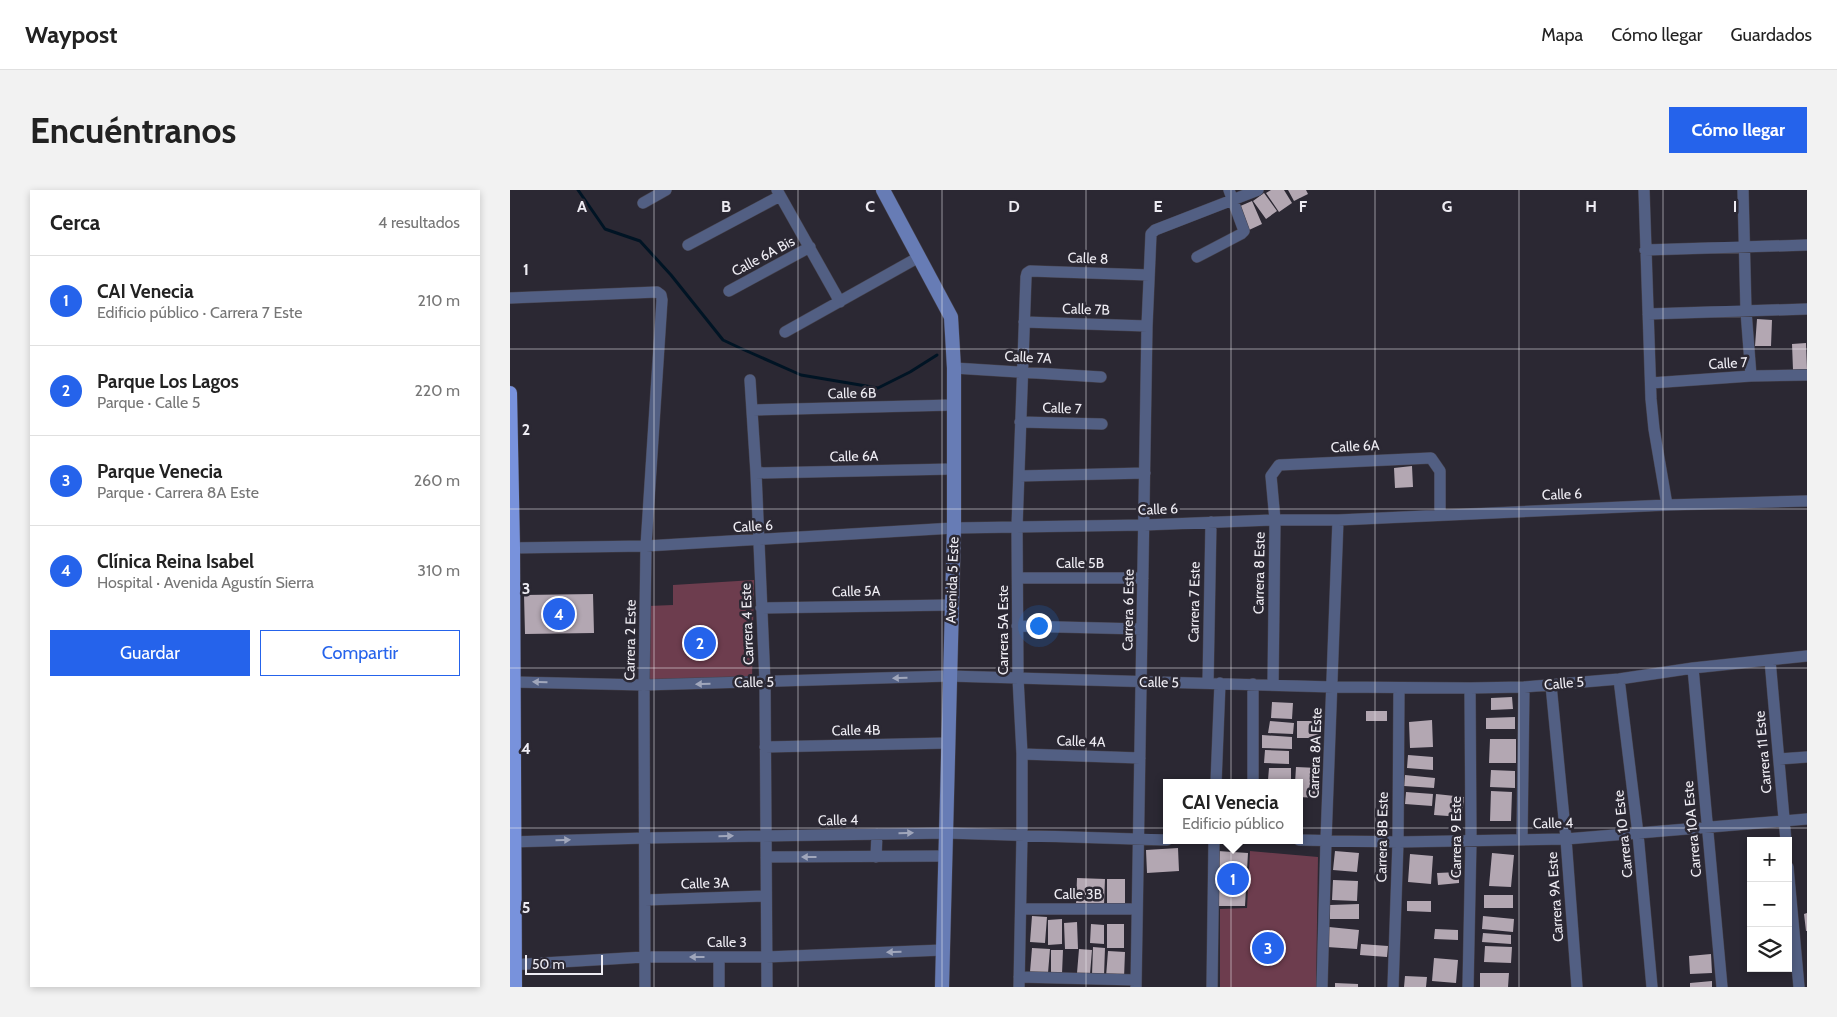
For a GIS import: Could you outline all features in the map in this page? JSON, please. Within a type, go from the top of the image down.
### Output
[{"type":"main road","name":"Avenida 5 Este","points":[[883,190],[951,317],[954,368],[954,528],[942,987]]},
{"type":"main road","points":[[510,393],[513,964],[515,987]]},
{"type":"street","points":[[644,203],[666,190]]},
{"type":"street","points":[[1197,257],[1244,231],[1231,195],[1258,190]]},
{"type":"street","points":[[1644,190],[1645,250],[1654,429],[1667,505]]},
{"type":"street","points":[[1742,190],[1746,311],[1751,376]]},
{"type":"street","points":[[688,245],[778,193],[840,302]]},
{"type":"street","name":"Carrera 6 Este","points":[[1136,983],[1151,234],[1155,230],[1231,195]]},
{"type":"street","points":[[1645,250],[1807,245]]},
{"type":"street","name":"Calle 6A Bis","points":[[729,291],[810,247]]},
{"type":"street","points":[[785,332],[919,257]]},
{"type":"street","name":"Calle 8","points":[[1027,273],[1030,271],[1149,275]]},
{"type":"street","name":"Carrera 5A Este","points":[[1019,982],[1022,754],[1018,678],[1017,527],[1027,273]]},
{"type":"street","name":"Carrera 2 Este","points":[[510,298],[656,292],[661,295],[662,300],[646,546],[644,685],[645,987]]},
{"type":"street","points":[[1648,314],[1807,309]]},
{"type":"street","name":"Calle 7B","points":[[1024,322],[1148,326]]},
{"type":"street","name":"Calle 7A","points":[[954,368],[1101,376]]},
{"type":"street","name":"Calle 7","points":[[1651,383],[1751,376],[1807,375]]},
{"type":"street","name":"Carrera 4 Este","points":[[750,380],[765,682],[767,987]]},
{"type":"street","name":"Calle 6B","points":[[752,410],[953,405]]},
{"type":"street","name":"Calle 7","points":[[1020,422],[1102,424]]},
{"type":"street","name":"Calle 6A","points":[[1280,465],[1431,458],[1440,471],[1440,514]]},
{"type":"street","name":"Carrera 8 Este","points":[[1273,684],[1275,520],[1272,476],[1280,465]]},
{"type":"street","name":"Calle 6A","points":[[756,473],[953,469]]},
{"type":"street","points":[[1018,476],[1145,473]]},
{"type":"street","name":"Calle 6","points":[[511,548],[646,546],[954,528],[1338,520],[1440,514],[1807,501]]},
{"type":"street","name":"Carrera 8A Este","points":[[1322,987],[1338,520]]},
{"type":"street","name":"Carrera 7 Este","points":[[1208,683],[1211,522]]},
{"type":"street","name":"Calle 5B","points":[[1018,578],[1143,578]]},
{"type":"street","name":"Calle 5A","points":[[761,608],[951,604]]},
{"type":"street","points":[[1017,626],[1142,629]]},
{"type":"street","name":"Calle 5","points":[[512,682],[644,685],[949,676],[1333,687],[1524,687],[1619,679],[1693,668],[1807,656]]},
{"type":"street","name":"Carrera 11 Este","points":[[1770,660],[1786,837]]},
{"type":"street","name":"Carrera 10A Este","points":[[1693,668],[1722,987]]},
{"type":"street","name":"Carrera 10 Este","points":[[1619,679],[1638,834],[1652,987]]},
{"type":"street","points":[[1216,779],[1220,683]]},
{"type":"street","points":[[1253,684],[1253,779]]},
{"type":"street","name":"Carrera 9A Este","points":[[1550,685],[1566,839],[1577,987]]},
{"type":"street","points":[[1522,839],[1524,687]]},
{"type":"street","name":"Carrera 8B Este","points":[[1393,987],[1398,842],[1399,688]]},
{"type":"street","name":"Carrera 9 Este","points":[[1468,987],[1471,841],[1470,688]]},
{"type":"street","name":"Calle 4B","points":[[765,747],[948,743]]},
{"type":"street","name":"Calle 4A","points":[[1022,754],[1140,758]]},
{"type":"street","points":[[1779,760],[1807,757]]},
{"type":"street","name":"Calle 4","points":[[1303,840],[1398,842],[1566,839],[1807,819]]},
{"type":"street","name":"Calle 4","points":[[512,842],[765,835],[947,833],[1163,840]]},
{"type":"street","points":[[876,857],[877,834]]},
{"type":"street","points":[[833,857],[834,835]]},
{"type":"street","points":[[1212,987],[1214,844]]},
{"type":"street","points":[[766,857],[946,856]]},
{"type":"street","points":[[1790,882],[1802,972],[1799,987]]},
{"type":"street","name":"Calle 3A","points":[[644,900],[766,896]]},
{"type":"street","name":"Calle 3B","points":[[1021,909],[1136,909]]},
{"type":"street","name":"Calle 3","points":[[513,964],[644,957],[766,957],[943,950]]},
{"type":"street","points":[[719,957],[719,987]]},
{"type":"street","points":[[1019,982],[1136,983]]},
{"type":"shaded area","points":[[754,580],[752,680],[647,682],[648,606],[673,605],[673,585]]},
{"type":"shaded area","points":[[1250,851],[1318,857],[1316,987],[1220,987],[1220,909],[1247,908]]},
{"type":"building","points":[[1271,190],[1284,190],[1292,203],[1279,212],[1266,193]]},
{"type":"building","points":[[1288,190],[1306,190],[1308,194],[1294,201]]},
{"type":"building","points":[[1264,193],[1277,211],[1266,219],[1253,201]]},
{"type":"building","points":[[1252,201],[1262,224],[1249,230],[1238,207]]},
{"type":"building","points":[[1757,319],[1772,320],[1771,346],[1755,346]]},
{"type":"building","points":[[1806,343],[1807,369],[1793,370],[1792,344]]},
{"type":"building","points":[[1412,466],[1413,487],[1395,488],[1394,468]]},
{"type":"building","points":[[593,594],[594,633],[525,634],[524,595]]},
{"type":"building","points":[[1512,697],[1513,709],[1491,710],[1491,698]]},
{"type":"building","points":[[1272,702],[1293,703],[1292,719],[1271,718]]},
{"type":"building","points":[[1366,711],[1387,711],[1387,721],[1366,721]]},
{"type":"building","points":[[1515,717],[1515,729],[1486,729],[1486,718]]},
{"type":"building","points":[[1432,720],[1433,747],[1410,748],[1409,722]]},
{"type":"building","points":[[1270,721],[1294,723],[1293,734],[1268,733]]},
{"type":"building","points":[[1297,721],[1321,721],[1321,738],[1297,738]]},
{"type":"building","points":[[1262,735],[1292,737],[1292,749],[1262,748]]},
{"type":"building","points":[[1490,739],[1516,739],[1516,763],[1489,763]]},
{"type":"building","points":[[1265,750],[1289,751],[1289,764],[1264,763]]},
{"type":"building","points":[[1408,755],[1433,757],[1433,770],[1407,768]]},
{"type":"building","points":[[1296,767],[1318,768],[1317,798],[1303,797],[1303,779],[1295,779]]},
{"type":"building","points":[[1269,768],[1291,768],[1291,779],[1268,779]]},
{"type":"building","points":[[1491,770],[1515,771],[1515,788],[1490,787]]},
{"type":"building","points":[[1405,775],[1435,778],[1434,788],[1404,786]]},
{"type":"building","points":[[1491,791],[1512,792],[1511,821],[1490,821]]},
{"type":"building","points":[[1406,792],[1433,794],[1432,806],[1405,804]]},
{"type":"building","points":[[1436,794],[1464,797],[1462,817],[1434,815]]},
{"type":"building","points":[[1178,848],[1179,871],[1147,873],[1146,850]]},
{"type":"building","points":[[1218,851],[1248,853],[1245,906],[1219,906]]},
{"type":"building","points":[[1335,851],[1359,853],[1357,872],[1333,870]]},
{"type":"building","points":[[1492,853],[1514,855],[1511,887],[1489,886]]},
{"type":"building","points":[[1410,854],[1433,856],[1431,884],[1408,882]]},
{"type":"building","points":[[1459,872],[1459,883],[1438,885],[1437,873]]},
{"type":"building","points":[[1077,878],[1105,879],[1104,905],[1076,904]]},
{"type":"building","points":[[1107,879],[1125,879],[1125,903],[1107,903]]},
{"type":"building","points":[[1333,880],[1358,881],[1357,901],[1332,900]]},
{"type":"building","points":[[1484,895],[1513,895],[1513,908],[1484,908]]},
{"type":"building","points":[[1407,901],[1431,901],[1431,912],[1407,911]]},
{"type":"building","points":[[1359,904],[1359,919],[1330,919],[1330,905]]},
{"type":"building","points":[[1807,913],[1807,931],[1806,931],[1804,914]]},
{"type":"building","points":[[1032,916],[1047,917],[1045,943],[1030,942]]},
{"type":"building","points":[[1483,916],[1514,919],[1513,932],[1482,929]]},
{"type":"building","points":[[1062,919],[1062,944],[1048,945],[1048,920]]},
{"type":"building","points":[[1077,922],[1078,949],[1065,949],[1064,923]]},
{"type":"building","points":[[1091,924],[1104,925],[1104,944],[1090,943]]},
{"type":"building","points":[[1107,924],[1124,924],[1124,948],[1107,948]]},
{"type":"building","points":[[1329,927],[1359,930],[1357,949],[1327,947]]},
{"type":"building","points":[[1435,929],[1458,930],[1458,940],[1434,939]]},
{"type":"building","points":[[1483,933],[1511,935],[1511,944],[1482,942]]},
{"type":"building","points":[[1361,944],[1388,946],[1387,957],[1360,955]]},
{"type":"building","points":[[1485,946],[1512,947],[1511,963],[1484,962]]},
{"type":"building","points":[[1093,947],[1105,948],[1104,976],[1092,975]]},
{"type":"building","points":[[1032,948],[1050,949],[1048,973],[1030,972]]},
{"type":"building","points":[[1079,949],[1092,950],[1090,974],[1077,973]]},
{"type":"building","points":[[1051,950],[1063,950],[1062,974],[1051,974]]},
{"type":"building","points":[[1108,951],[1125,952],[1124,978],[1106,977]]},
{"type":"building","points":[[1711,954],[1712,973],[1690,974],[1689,956]]},
{"type":"building","points":[[1434,958],[1458,960],[1456,983],[1432,981]]},
{"type":"building","points":[[1480,973],[1509,973],[1508,987],[1480,987]]},
{"type":"building","points":[[1405,976],[1427,977],[1426,987],[1404,987]]},
{"type":"building","points":[[1712,981],[1712,987],[1690,987],[1690,983]]},
{"type":"building","points":[[1335,983],[1358,984],[1358,987],[1335,987]]},
{"type":"waterway","points":[[578,190],[605,229],[640,241],[671,275],[723,340],[740,348],[801,375],[878,388],[910,372],[937,355]]},
{"type":"place","name":"Clínica Reina Isabel","points":[[559,614]]},
{"type":"place","name":"Parque Los Lagos","points":[[700,643]]},
{"type":"place","name":"CAI Venecia","points":[[1233,879]]},
{"type":"place","name":"Parque Venecia","points":[[1268,948]]}]
